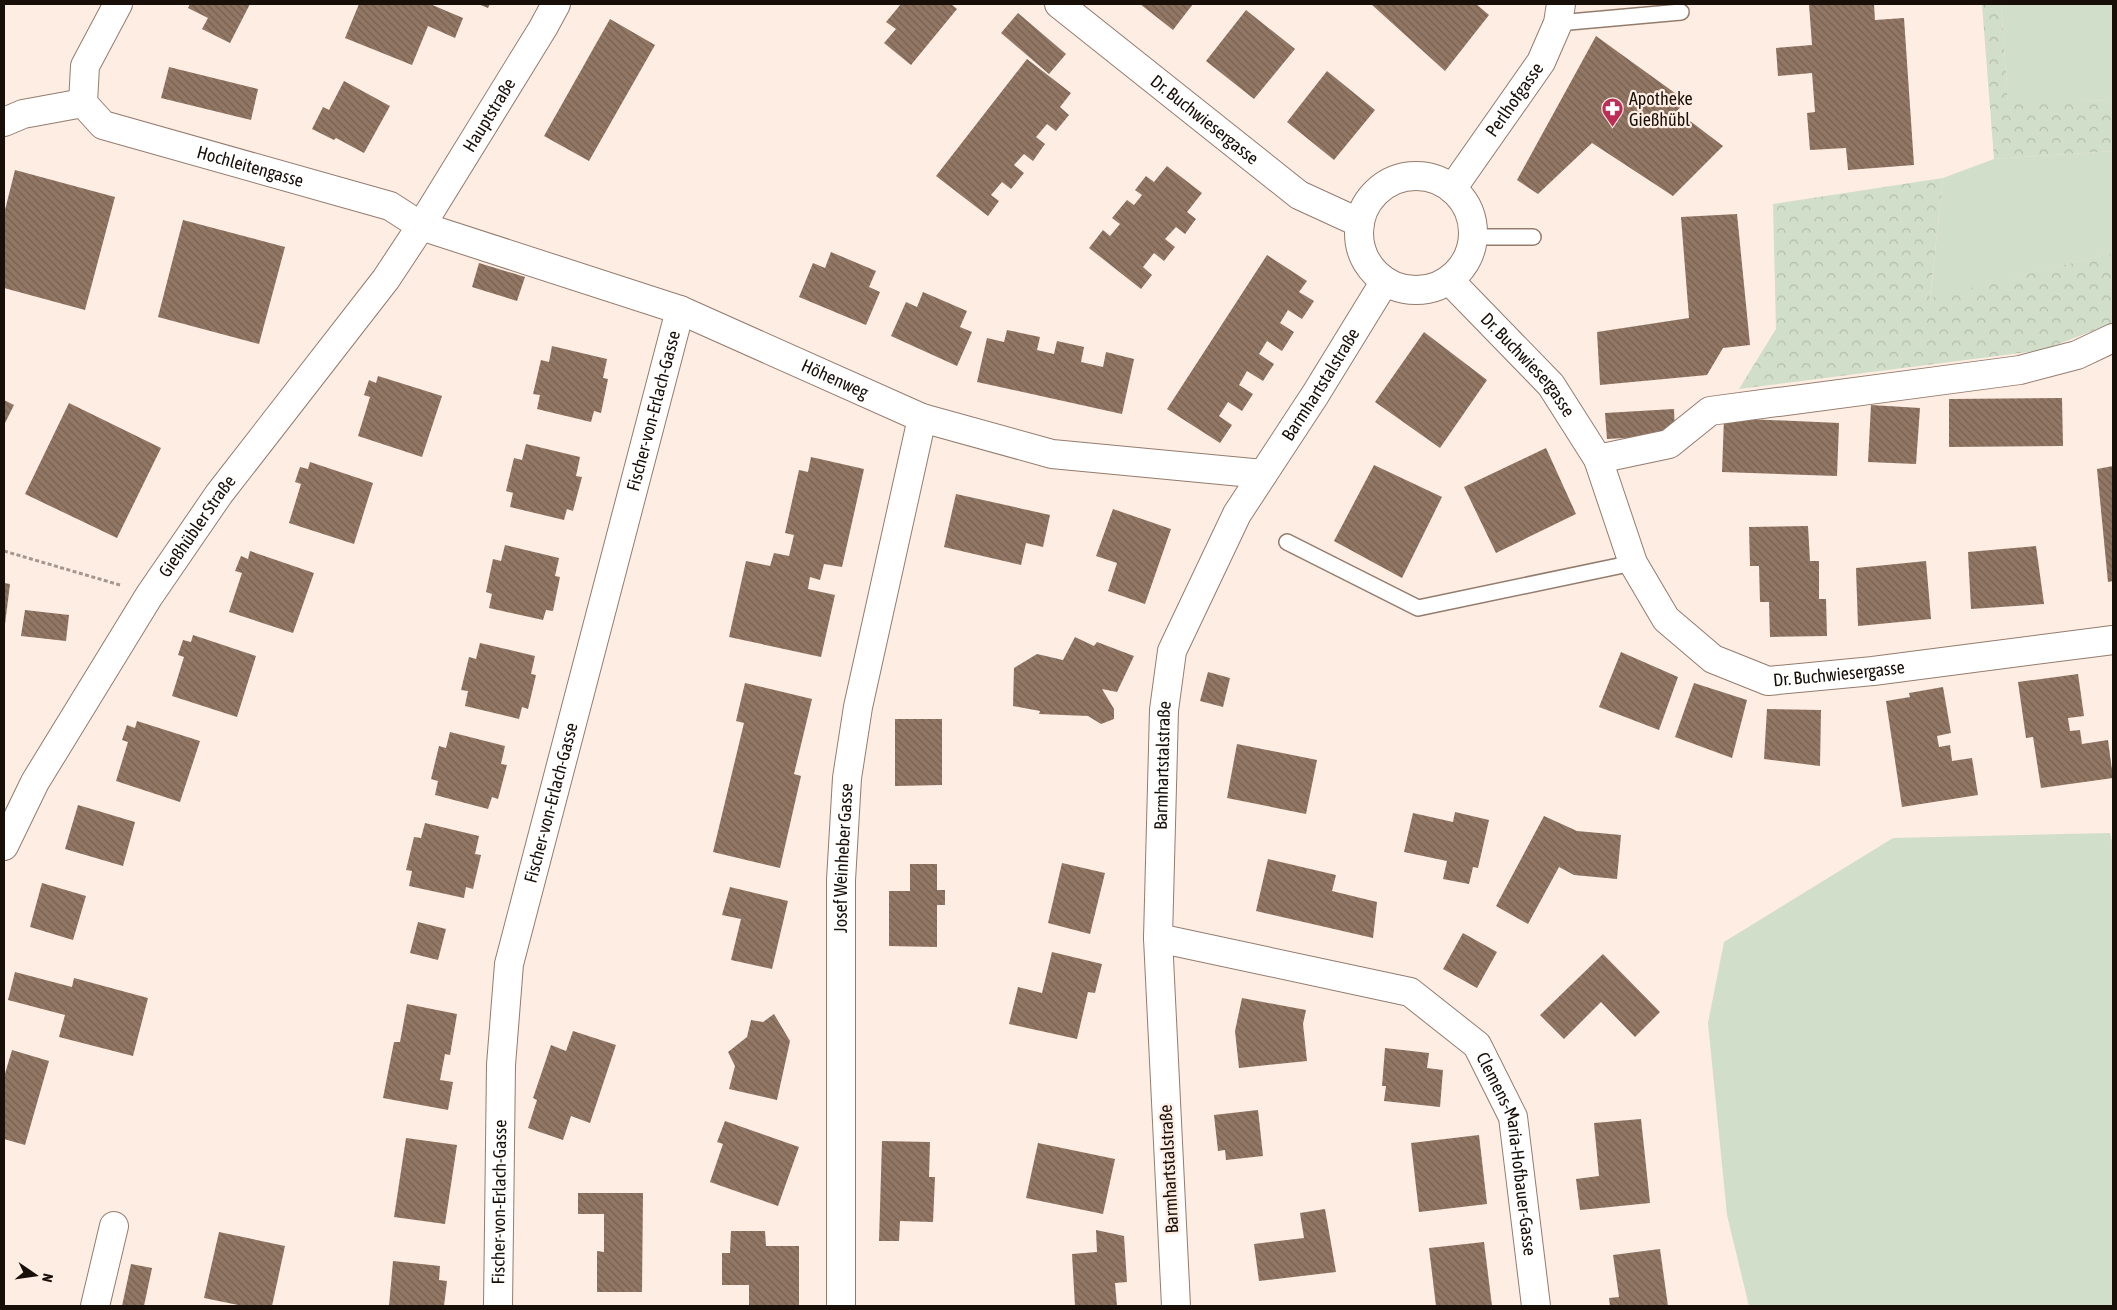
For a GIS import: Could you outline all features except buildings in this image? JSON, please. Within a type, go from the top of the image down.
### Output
[{"type":"street","points":[[4,122],[23,114],[83,103],[85,66],[118,4]]},
{"type":"street","name":"Hauptstraße","points":[[421,226],[544,28],[556,4]]},
{"type":"street","name":"Dr. Buchwiesergasse","points":[[1059,4],[1299,194],[1360,223]]},
{"type":"street","name":"Perlhofgasse","points":[[1452,189],[1542,62],[1559,13]]},
{"type":"street","name":"Hochleitengasse","points":[[83,103],[103,125],[390,206],[421,226]]},
{"type":"street","points":[[1416,176],[1436,179],[1452,189],[1464,202],[1471,219],[1473,236],[1470,253],[1461,268],[1449,280],[1434,287],[1418,290],[1401,288],[1385,281],[1373,270],[1364,256],[1360,240],[1360,223],[1367,204],[1379,189],[1397,179],[1416,176]]},
{"type":"street","name":"Höhenweg","points":[[421,226],[680,310],[922,418],[1052,454],[1262,474]]},
{"type":"street","name":"Gießhübler Straße","points":[[4,846],[35,782],[149,596],[219,494],[386,279],[421,226]]},
{"type":"street","name":"Dr. Buchwiesergasse","points":[[1449,280],[1550,385],[1598,459],[1634,563],[1666,619],[1713,659],[1768,681],[1873,671],[2113,640]]},
{"type":"street","name":"Barmhartstalstraße","points":[[1176,1306],[1158,938],[1164,710],[1172,651],[1236,514],[1315,395],[1385,281]]},
{"type":"street","name":"Fischer-von-Erlach-Gasse","points":[[498,1306],[501,1066],[509,964],[680,310]]},
{"type":"street","points":[[1598,459],[1669,444],[1710,411],[2020,370],[2077,355],[2113,338]]},
{"type":"street","name":"Josef Weinheber Gasse","points":[[841,1306],[841,880],[847,778],[858,707],[922,418]]},
{"type":"street","name":"Clemens-Maria-Hofbauer-Gasse","points":[[1158,938],[1410,992],[1477,1045],[1513,1117],[1536,1306]]},
{"type":"street","points":[[95,1306],[114,1226]]},
{"type":"lane","points":[[1559,13],[1681,12]]},
{"type":"lane","points":[[1473,236],[1533,237]]},
{"type":"lane","points":[[1287,542],[1418,608],[1634,563]]},
{"type":"path","points":[[4,552],[114,583],[149,596]]},
{"type":"green space","points":[[1982,4],[2001,4],[2008,102],[2113,100],[2113,151],[1994,159]]},
{"type":"green space","points":[[2001,4],[2113,4],[2113,100],[2008,103]]},
{"type":"green space","points":[[2113,151],[2113,253],[1930,299],[1943,178],[1994,159]]},
{"type":"green space","points":[[1943,178],[1930,298],[2113,253],[2113,323],[2043,350],[1739,389],[1776,329],[1773,204]]},
{"type":"green space","points":[[2110,833],[2113,846],[2113,1306],[1749,1306],[1727,1215],[1708,1023],[1724,942],[1893,838]]},
{"type":"place","name":"Apotheke Gießhübl","points":[[1613,128]]}]
